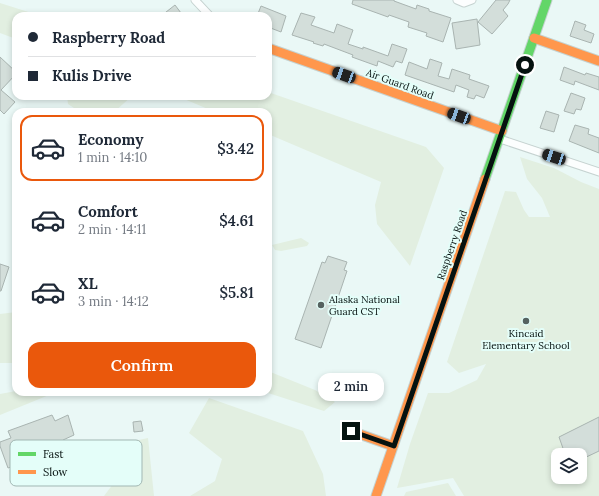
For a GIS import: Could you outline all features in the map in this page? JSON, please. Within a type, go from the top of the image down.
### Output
[{"type":"main road","name":"Raspberry Road","points":[[376,496],[547,0]]},
{"type":"main road","points":[[534,38],[599,61]]},
{"type":"main road","name":"Air Guard Road","points":[[272,49],[501,135]]},
{"type":"main road","points":[[351,431],[394,446]]},
{"type":"street","points":[[195,0],[206,12]]},
{"type":"street","points":[[458,0],[464,3],[472,0]]},
{"type":"street","points":[[501,135],[599,172]]},
{"type":"green space","points":[[0,3],[28,12],[12,12],[12,38],[0,33]]},
{"type":"green space","points":[[272,93],[426,147],[444,168],[410,266],[377,224],[375,205],[381,182],[272,136],[272,108],[206,108],[186,100],[272,100]]},
{"type":"green space","points":[[68,100],[128,100],[118,108],[74,108],[68,104]]},
{"type":"green space","name":"Kincaid Elementary School","points":[[520,157],[554,168],[581,182],[599,189],[599,496],[464,496],[453,478],[397,488],[410,444],[428,393],[449,393],[477,380],[486,364],[459,373],[447,362],[505,191],[516,192],[524,210],[529,217],[550,217],[542,198],[527,179]]},
{"type":"green space","points":[[301,238],[309,243],[307,246],[281,251],[275,250],[272,245]]},
{"type":"green space","points":[[12,312],[12,363],[0,363],[0,314]]},
{"type":"green space","points":[[272,373],[315,390],[335,402],[324,411],[272,394]]},
{"type":"green space","points":[[12,392],[12,396],[47,396],[0,415],[0,394]]},
{"type":"green space","points":[[209,398],[303,431],[323,474],[326,496],[190,496],[215,481],[222,459],[189,433]]},
{"type":"green space","points":[[148,438],[154,496],[104,496],[112,486],[142,486],[142,440],[139,440]]},
{"type":"green space","points":[[448,483],[456,496],[404,496],[406,492]]},
{"type":"building","points":[[353,0],[394,0],[416,9],[417,5],[429,9],[429,11],[451,18],[443,42],[426,36],[427,33],[408,27],[409,22],[389,15],[388,17],[352,4]]},
{"type":"building","points":[[496,0],[510,0],[503,10],[508,16],[492,34],[478,22]]},
{"type":"building","points":[[175,5],[180,12],[166,12]]},
{"type":"building","points":[[261,6],[286,16],[281,32],[272,29],[272,12],[259,12]]},
{"type":"building","points":[[301,13],[315,17],[311,25],[334,33],[337,24],[353,30],[348,44],[363,49],[363,47],[388,56],[392,44],[407,49],[402,63],[396,61],[393,67],[378,61],[377,66],[352,57],[353,55],[324,44],[323,46],[292,35]]},
{"type":"building","points":[[477,19],[480,45],[456,49],[452,23]]},
{"type":"building","points":[[575,21],[586,25],[584,30],[594,34],[591,43],[570,36]]},
{"type":"building","points":[[0,57],[12,68],[12,78],[1,90],[15,102],[4,114],[0,110]]},
{"type":"building","points":[[430,59],[442,63],[438,76],[449,79],[452,69],[470,75],[469,79],[489,86],[484,98],[476,95],[474,99],[467,97],[469,90],[456,85],[454,92],[405,75],[409,62],[427,69]]},
{"type":"building","points":[[564,67],[585,75],[586,73],[599,77],[599,90],[575,81],[574,85],[560,80]]},
{"type":"building","points":[[571,93],[585,98],[581,110],[576,109],[574,114],[564,111]]},
{"type":"building","points":[[546,111],[559,115],[554,132],[540,128]]},
{"type":"building","points":[[575,125],[589,129],[588,134],[599,138],[599,153],[569,141]]},
{"type":"building","name":"Alaska National Guard CST","points":[[328,256],[347,262],[344,270],[347,271],[321,348],[295,339],[322,262],[325,263]]},
{"type":"building","points":[[0,264],[9,267],[1,291],[0,291]]},
{"type":"building","points":[[52,415],[55,421],[68,415],[74,435],[63,440],[10,440],[10,467],[8,468],[0,442],[11,438],[8,431]]},
{"type":"building","points":[[599,417],[599,451],[587,457],[587,448],[563,448],[559,437]]},
{"type":"building","points":[[141,421],[143,431],[134,432],[133,422]]},
{"type":"traffic: fast","points":[[485,179],[547,0]]},
{"type":"traffic: slow","points":[[534,38],[599,61]]},
{"type":"traffic: slow","points":[[272,49],[502,131]]},
{"type":"traffic: slow","points":[[376,496],[485,179]]},
{"type":"traffic: slow","points":[[351,431],[393,446]]},
{"type":"place","name":"Alaska National Guard CST","points":[[321,305]]},
{"type":"place","name":"Kincaid Elementary School","points":[[526,321]]},
{"type":"route","points":[[351,431],[394,446],[525,65]]}]
